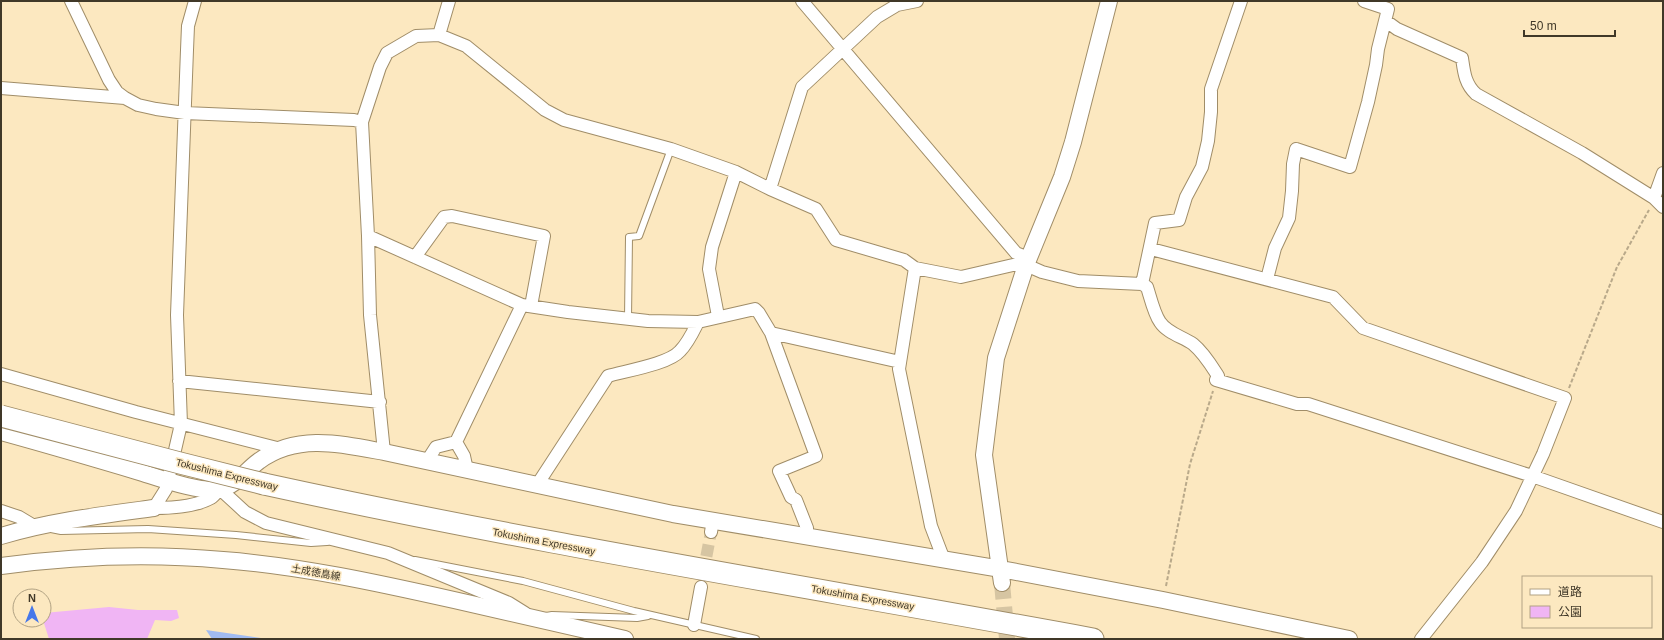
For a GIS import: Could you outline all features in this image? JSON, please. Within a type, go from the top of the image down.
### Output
[{"type":"highway","name":"Tokushima Expressway","points":[[1,416],[264,484],[437,521],[560,544],[906,604],[1093,639]]},
{"type":"street","points":[[71,1],[109,80],[117,92],[138,105],[185,113],[347,119],[362,122]]},
{"type":"street","points":[[154,508],[162,497],[169,480],[181,424],[177,315],[188,26],[195,1]]},
{"type":"street","points":[[439,35],[449,1]]},
{"type":"street","points":[[802,1],[1016,253],[1042,272],[1078,281],[1142,284],[1147,287],[1159,322],[1171,332],[1183,337],[1195,346],[1206,358],[1218,376],[1216,380],[1297,404],[1308,404],[1532,476],[1663,522]]},
{"type":"street","points":[[770,189],[802,87],[877,17],[897,5],[917,1]]},
{"type":"street","points":[[1001,576],[984,455],[996,358],[1027,262],[1062,177],[1073,142],[1109,1]]},
{"type":"street","points":[[1142,284],[1155,222],[1179,220],[1186,197],[1202,167],[1208,141],[1211,112],[1211,89],[1241,1]]},
{"type":"street","points":[[1267,279],[1275,248],[1289,218],[1293,164],[1296,149],[1350,167],[1368,102],[1378,49],[1388,9],[1364,1]]},
{"type":"street","points":[[1386,21],[1397,29],[1462,58],[1466,81],[1476,94],[1582,153],[1654,198],[1663,207]]},
{"type":"street","points":[[384,452],[370,315],[368,236],[362,122],[380,67],[387,53],[416,36],[439,35],[466,46],[545,110],[564,120],[671,149],[736,172],[816,209],[836,240],[904,260],[915,268],[960,277],[1027,262]]},
{"type":"street","points":[[1,88],[125,98]]},
{"type":"street","points":[[718,316],[709,269],[712,248],[736,172]]},
{"type":"street","points":[[1654,198],[1663,173]]},
{"type":"street","points":[[415,257],[444,217],[452,216],[544,236],[526,306],[456,442],[436,447],[427,461]]},
{"type":"street","points":[[368,236],[526,306],[648,321],[698,322],[718,316],[754,309],[759,313],[771,333],[816,456],[780,471],[791,497],[796,500],[807,528],[807,536]]},
{"type":"street","points":[[1150,249],[1333,297],[1363,328],[1565,398],[1516,511],[1482,562],[1421,639]]},
{"type":"street","points":[[915,268],[899,370],[930,526],[944,560]]},
{"type":"street","points":[[536,485],[608,376],[660,362],[679,352],[687,342],[698,322]]},
{"type":"street","points":[[771,333],[900,362]]},
{"type":"street","points":[[1,374],[181,424],[282,449]]},
{"type":"street","points":[[180,381],[380,402]]},
{"type":"street","points":[[1,432],[169,480],[202,488],[220,490],[245,512],[266,523],[388,553],[509,603],[532,618]]},
{"type":"street","points":[[1,536],[34,526],[154,508],[194,504],[211,498],[220,490],[234,483],[260,460],[282,449],[309,442],[324,442],[384,452],[673,514],[712,526],[807,536],[944,560],[1001,576],[1164,600],[1349,639]]},
{"type":"street","points":[[456,442],[464,456],[467,470]]},
{"type":"street","points":[[2,512],[19,517],[34,526]]},
{"type":"street","name":"土成徳島線","points":[[1,566],[37,561],[128,556],[223,560],[320,572],[625,639]]},
{"type":"street","points":[[694,625],[701,587]]},
{"type":"lane","points":[[628,319],[629,237],[639,236],[671,149]]},
{"type":"lane","points":[[34,526],[61,531],[148,529],[236,535],[311,543],[341,542]]},
{"type":"lane","points":[[403,560],[419,560],[523,582],[651,615],[756,639]]},
{"type":"lane","points":[[532,618],[552,614],[637,618],[651,615]]},
{"type":"path","points":[[1565,398],[1617,266],[1654,198]]},
{"type":"path","points":[[1164,600],[1190,464],[1216,380]]},
{"type":"green space","points":[[109,607],[138,610],[177,610],[179,618],[171,621],[155,620],[147,639],[49,639],[46,628],[52,628],[52,612]]},
{"type":"water","points":[[206,630],[268,639],[212,639]]},
{"type":"tunnel","points":[[703,574],[711,532]]},
{"type":"tunnel","points":[[1002,583],[1007,639]]}]
